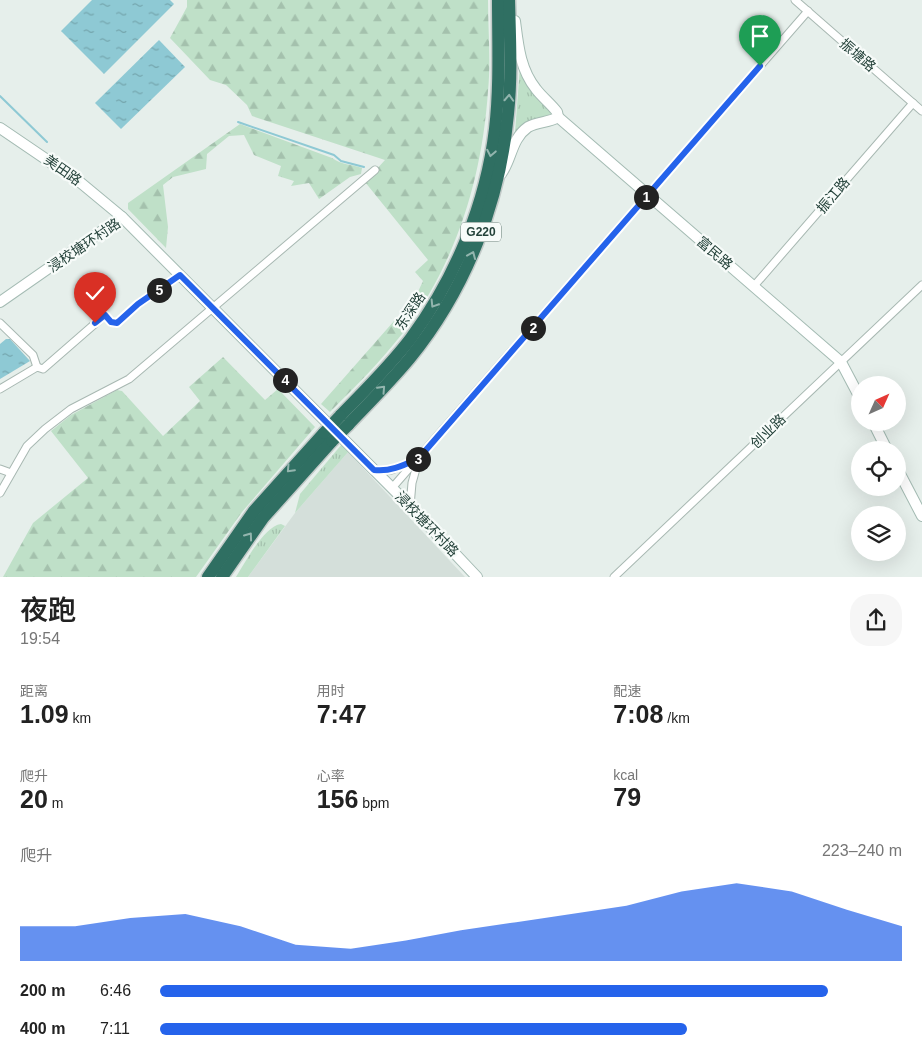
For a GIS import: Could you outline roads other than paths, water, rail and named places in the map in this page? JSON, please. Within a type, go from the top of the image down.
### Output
[{"type":"highway","name":"东深路","points":[[208,577],[254,511],[411,357],[446,306],[476,244],[498,176],[509,97],[505,1]]},
{"type":"highway","name":"东深路","points":[[344,421],[420,326],[447,281],[469,233],[485,182],[495,128],[505,1]]},
{"type":"highway","name":"东深路","points":[[222,577],[263,518],[328,437]]},
{"type":"street","name":"振塘路","points":[[795,0],[922,111]]},
{"type":"street","name":"富民路","points":[[505,1],[514,16],[519,52],[527,75],[558,112],[558,117],[841,362],[851,381]]},
{"type":"street","points":[[392,488],[808,11]]},
{"type":"street","name":"振江路","points":[[754,286],[913,103]]},
{"type":"street","points":[[498,176],[505,168],[513,145],[523,131],[533,125],[558,117]]},
{"type":"street","name":"美田路","points":[[0,128],[81,183],[122,217]]},
{"type":"street","points":[[0,493],[27,446],[58,419],[85,401],[121,385],[375,170]]},
{"type":"street","name":"浸校塘环村路","points":[[0,302],[122,217],[410,506],[477,577]]},
{"type":"street","points":[[0,389],[37,367],[43,368],[105,315],[111,322],[117,323],[138,304],[180,275]]},
{"type":"street","name":"创业路","points":[[614,577],[922,285]]},
{"type":"street","points":[[0,323],[33,355],[37,367]]},
{"type":"street","points":[[374,470],[392,470],[419,458]]},
{"type":"street","points":[[410,506],[412,483],[419,458]]},
{"type":"street","points":[[0,469],[11,473]]},
{"type":"street","points":[[906,485],[922,516]]},
{"type":"water","points":[[92,0],[170,0],[174,4],[104,74],[61,31]]},
{"type":"water","points":[[159,40],[185,67],[121,129],[95,103]]},
{"type":"water","points":[[6,339],[10,339],[30,361],[0,379],[0,344]]},
{"type":"waterway","points":[[0,96],[47,142]]},
{"type":"waterway","points":[[238,122],[334,155],[341,161],[364,167]]}]
